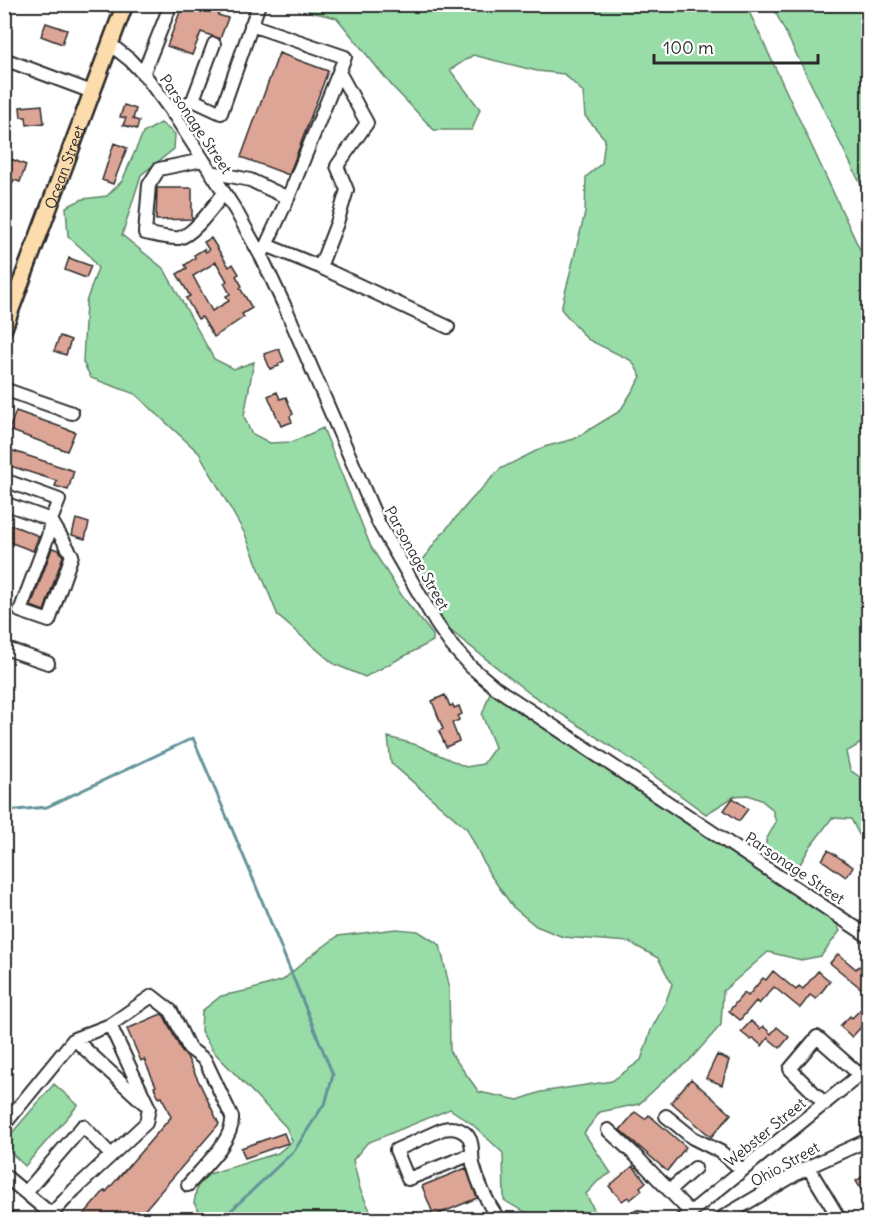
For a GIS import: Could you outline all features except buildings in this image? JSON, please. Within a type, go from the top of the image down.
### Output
[{"type":"main road","name":"Ocean Street","points":[[4,328],[125,4]]},
{"type":"street","points":[[143,74],[171,4]]},
{"type":"street","points":[[193,100],[220,113],[258,7],[250,4]]},
{"type":"street","points":[[251,26],[345,57],[264,251],[320,267],[448,327]]},
{"type":"street","name":"Parsonage Street","points":[[110,44],[143,74],[172,113],[264,251],[380,524],[436,623],[470,666],[496,688],[868,936]]},
{"type":"street","points":[[172,113],[193,100],[214,44]]},
{"type":"street","points":[[4,59],[92,92]]},
{"type":"street","points":[[320,267],[338,223],[347,190],[337,165],[367,123],[339,72]]},
{"type":"street","points":[[203,160],[159,169],[148,185],[144,233],[178,238],[185,235],[194,229],[224,193]]},
{"type":"street","points":[[211,172],[250,180],[288,198]]},
{"type":"street","points":[[4,389],[72,413]]},
{"type":"street","points":[[4,480],[59,500],[51,520],[48,536],[20,611],[49,621],[72,555],[51,520],[4,503]]},
{"type":"street","points":[[4,648],[48,663]]},
{"type":"street","points":[[4,1125],[74,1039],[110,1025],[152,996],[171,1011],[189,1048],[205,1060],[232,1117],[233,1125],[228,1138],[188,1185]]},
{"type":"street","points":[[4,1175],[26,1192],[49,1216],[146,1124],[149,1108],[110,1025]]},
{"type":"street","points":[[825,1104],[790,1069],[817,1037],[864,1072]]},
{"type":"street","points":[[74,1039],[149,1108]]},
{"type":"street","name":"Webster Street","points":[[686,1216],[864,1072]]},
{"type":"street","points":[[666,1116],[693,1138],[721,1152],[742,1170]]},
{"type":"street","points":[[26,1192],[82,1126],[111,1155]]},
{"type":"street","points":[[472,1154],[408,1179],[396,1150],[442,1129],[454,1127],[469,1138],[472,1154],[474,1166],[499,1220]]},
{"type":"street","points":[[608,1130],[670,1190],[686,1216]]},
{"type":"street","name":"Ohio Street","points":[[718,1220],[808,1167],[868,1140]]},
{"type":"street","points":[[808,1167],[840,1220]]},
{"type":"street","points":[[670,1190],[695,1168]]},
{"type":"street","points":[[4,1216],[9,1220]]},
{"type":"green space","points":[[650,4],[670,7],[680,4],[746,5],[868,267],[868,739],[846,752],[850,770],[868,783],[868,852],[851,819],[832,818],[810,847],[796,871],[785,868],[766,850],[766,840],[776,822],[772,809],[761,800],[748,795],[735,796],[706,814],[635,762],[529,693],[446,627],[421,575],[423,560],[436,541],[500,469],[544,447],[574,439],[620,411],[641,377],[632,361],[587,339],[561,309],[585,213],[586,177],[602,163],[605,139],[585,116],[583,92],[564,74],[537,71],[473,55],[450,70],[480,109],[472,130],[434,130],[392,86],[337,18],[311,12],[302,5]]},
{"type":"green space","points":[[772,5],[868,5],[868,197],[863,189]]},
{"type":"green space","points":[[161,123],[175,134],[174,149],[141,175],[122,235],[164,269],[214,359],[234,369],[254,362],[244,416],[251,433],[270,443],[292,442],[323,428],[371,547],[402,596],[433,635],[433,641],[365,677],[334,664],[278,616],[245,534],[199,453],[135,394],[91,378],[83,362],[86,302],[98,268],[89,255],[68,236],[66,207],[83,199],[107,196],[122,181],[143,133]]},
{"type":"green space","points":[[491,690],[833,918],[840,931],[821,956],[801,960],[768,952],[723,991],[721,1025],[689,1061],[639,1104],[600,1112],[584,1133],[611,1173],[598,1181],[586,1194],[595,1212],[594,1219],[558,1219],[537,1216],[504,1200],[503,1153],[472,1124],[450,1109],[367,1143],[353,1160],[360,1189],[374,1219],[204,1219],[194,1203],[197,1187],[209,1174],[278,1153],[292,1141],[286,1127],[213,1051],[201,1031],[202,1011],[221,996],[283,980],[338,936],[396,929],[418,931],[440,945],[449,985],[450,1052],[479,1092],[518,1100],[541,1092],[612,1081],[641,1060],[651,1030],[665,1004],[672,984],[658,958],[629,942],[563,937],[536,926],[513,907],[489,873],[467,829],[391,763],[388,737],[417,745],[466,767],[483,764],[495,747],[482,715]]},
{"type":"green space","points":[[54,1084],[78,1105],[25,1166],[5,1147],[5,1141]]},
{"type":"waterway","points":[[4,814],[6,811],[47,807],[193,738],[333,1075],[326,1101],[294,1151],[221,1220]]}]
